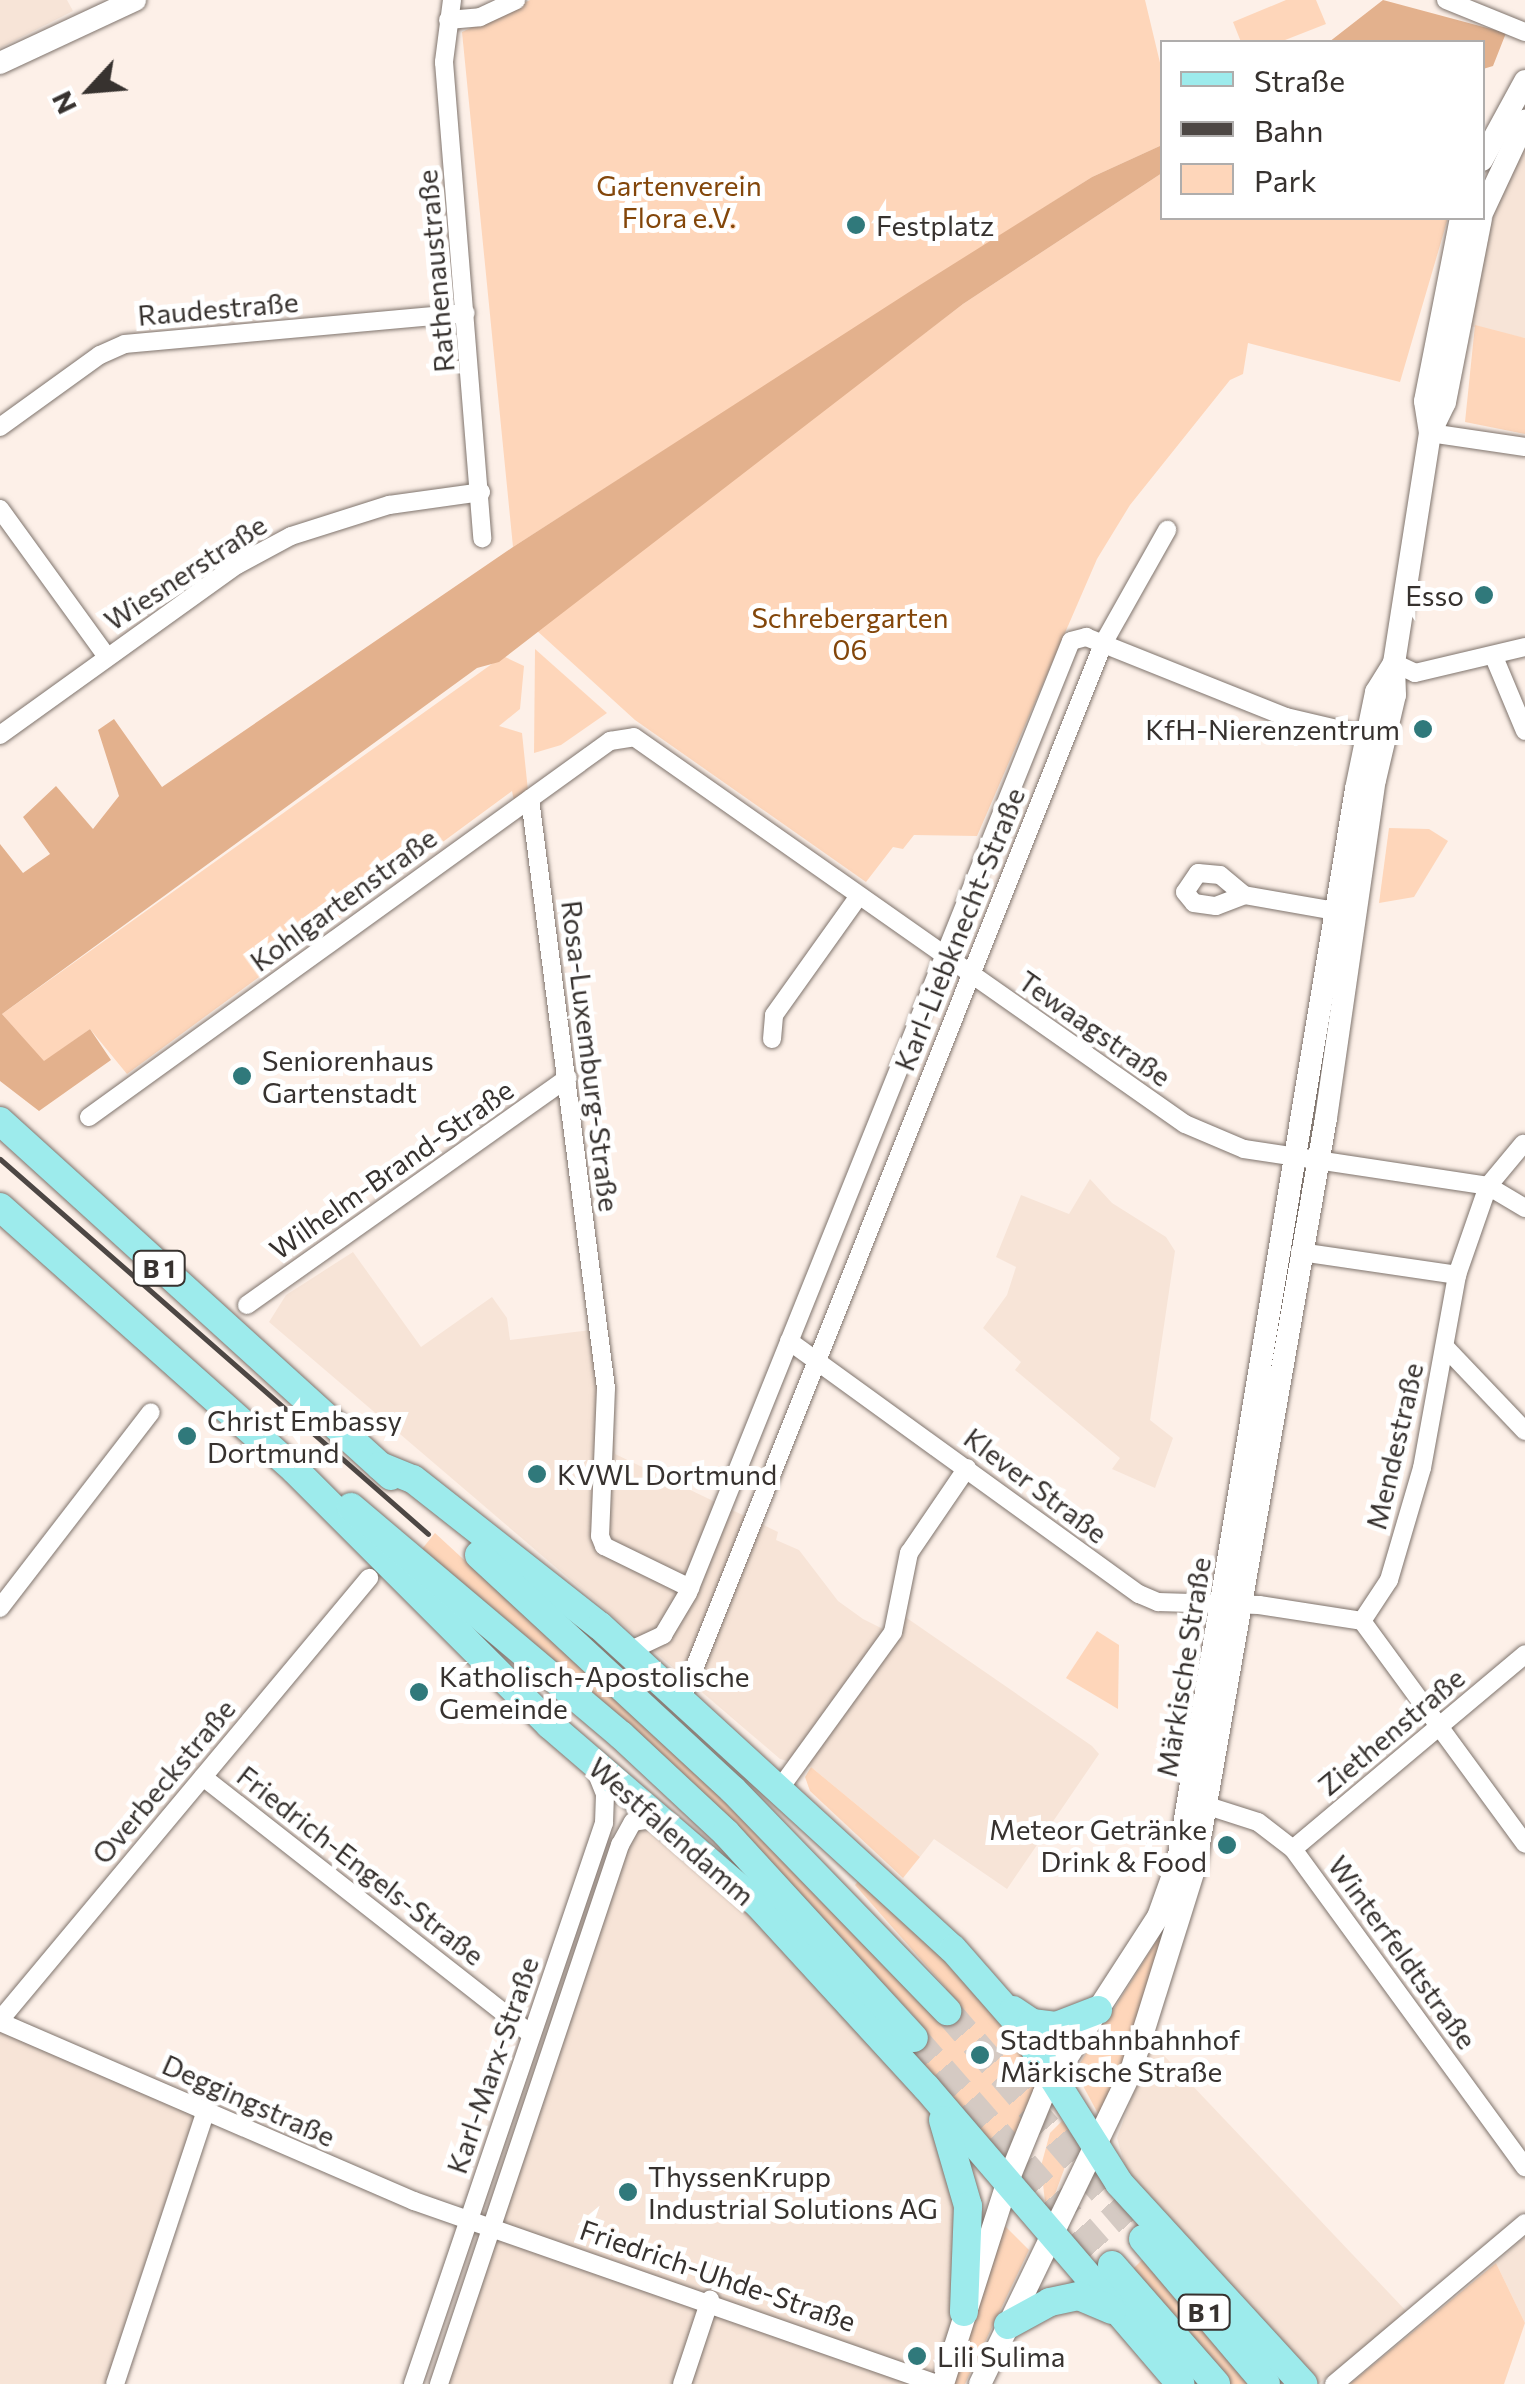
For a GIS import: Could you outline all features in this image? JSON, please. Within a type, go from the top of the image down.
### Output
[{"type":"main road","points":[[0,63],[134,0]]},
{"type":"main road","points":[[1485,154],[1525,81]]},
{"type":"main road","name":"Märkische Straße","points":[[1485,208],[1525,121]]},
{"type":"main road","name":"Märkische Straße","points":[[1430,433],[1425,401],[1461,220]]},
{"type":"main road","name":"Märkische Straße","points":[[940,2384],[1008,2183],[1056,2079],[1158,1916],[1178,1861],[1232,1607],[1319,1156],[1375,780],[1396,696],[1394,663],[1430,433],[1445,402],[1481,220]]},
{"type":"main road","name":"Märkische Straße","points":[[980,2384],[1097,2151],[1151,2019],[1208,1806],[1292,1155],[1376,692],[1394,663]]},
{"type":"main road","name":"B 1","points":[[0,1121],[694,1752],[947,2011]]},
{"type":"main road","name":"Westfalendamm","points":[[0,1207],[295,1470],[592,1764],[758,1905],[926,2088],[1138,2333]]},
{"type":"main road","points":[[380,1466],[413,1478],[629,1651],[923,1920],[1003,2003],[1056,2079],[1097,2151],[1144,2213],[1303,2384]]},
{"type":"main road","name":"Westfalendamm","points":[[295,1470],[358,1512],[621,1735],[810,1918],[914,2038]]},
{"type":"main road","points":[[1003,2003],[1043,2026],[1068,2025],[1098,2010]]},
{"type":"main road","points":[[926,2088],[964,2179],[969,2238],[964,2312]]},
{"type":"main road","name":"B 1","points":[[1142,2240],[1266,2384]]},
{"type":"main road","name":"B 1","points":[[1112,2265],[1216,2384]]},
{"type":"main road","points":[[1008,2324],[1050,2302],[1078,2296],[1109,2308],[1138,2333],[1182,2384]]},
{"type":"street","name":"Rathenaustraße","points":[[452,0],[444,62],[482,538]]},
{"type":"street","points":[[448,20],[480,17],[516,0]]},
{"type":"street","points":[[1446,0],[1525,32]]},
{"type":"street","name":"Raudestraße","points":[[0,427],[100,355],[125,344],[466,313]]},
{"type":"street","points":[[1430,433],[1525,447]]},
{"type":"street","name":"Wiesnerstraße","points":[[0,735],[237,565],[291,536],[389,505],[481,492]]},
{"type":"street","points":[[0,509],[107,657]]},
{"type":"street","name":"Karl-Liebknecht-Straße","points":[[682,1699],[816,1355],[1104,642],[1167,530]]},
{"type":"street","name":"Karl-Liebknecht-Straße","points":[[629,1651],[663,1635],[689,1591],[943,956],[1076,637],[1104,642]]},
{"type":"street","points":[[1104,642],[1286,718],[1367,736]]},
{"type":"street","points":[[1394,663],[1415,673],[1525,647]]},
{"type":"street","points":[[1494,657],[1525,731]]},
{"type":"street","name":"Tewaagstraße","points":[[634,737],[1185,1124],[1244,1149],[1319,1156],[1488,1186]]},
{"type":"street","name":"Kohlgartenstraße","points":[[89,1117],[610,742],[634,737]]},
{"type":"street","name":"Rosa-Luxemburg-Straße","points":[[530,799],[598,1320],[608,1441],[600,1536],[604,1546],[689,1591]]},
{"type":"street","points":[[1244,895],[1335,911]]},
{"type":"street","points":[[772,1039],[774,1016],[859,896]]},
{"type":"street","name":"Wilhelm-Brand-Straße","points":[[247,1305],[568,1078]]},
{"type":"street","name":"Mendestraße","points":[[1362,1621],[1389,1580],[1422,1468],[1456,1276],[1488,1186],[1523,1144]]},
{"type":"street","points":[[1488,1186],[1525,1208]]},
{"type":"street","points":[[1300,1252],[1456,1276]]},
{"type":"street","points":[[790,1341],[816,1355]]},
{"type":"street","points":[[1445,1346],[1525,1432]]},
{"type":"street","name":"Klever Straße","points":[[816,1355],[1138,1594],[1362,1621]]},
{"type":"street","points":[[0,1608],[151,1412]]},
{"type":"street","points":[[778,1791],[894,1632],[909,1552],[967,1468]]},
{"type":"street","name":"Overbeckstraße","points":[[0,2021],[369,1578]]},
{"type":"street","points":[[689,1591],[718,1606]]},
{"type":"street","points":[[1362,1621],[1525,1844]]},
{"type":"street","name":"Ziethenstraße","points":[[1293,1850],[1525,1654]]},
{"type":"street","name":"Karl-Marx-Straße","points":[[440,2384],[531,2034],[604,1823],[605,1794],[592,1764]]},
{"type":"street","name":"Friedrich-Engels-Straße","points":[[203,1777],[531,2034]]},
{"type":"street","name":"Winterfeldtstraße","points":[[1208,1806],[1258,1822],[1293,1850],[1525,2166]]},
{"type":"street","name":"Karl-Marx-Straße","points":[[413,2384],[480,2224],[620,1845],[633,1822],[660,1818]]},
{"type":"street","name":"Deggingstraße","points":[[0,2021],[480,2224]]},
{"type":"street","points":[[115,2384],[206,2111]]},
{"type":"street","points":[[1334,2384],[1525,2223]]},
{"type":"street","name":"Friedrich-Uhde-Straße","points":[[480,2224],[710,2300],[940,2384]]},
{"type":"street","points":[[682,2384],[710,2300]]},
{"type":"shaded area","points":[[0,0],[67,0],[73,11],[0,48]]},
{"type":"shaded area","points":[[1383,0],[1506,33],[1493,66],[1485,68],[1485,40],[1332,40]]},
{"type":"shaded area","points":[[1525,131],[1525,338],[1461,324],[1471,273]]},
{"type":"shaded area","points":[[1160,146],[1160,174],[963,304],[499,662],[477,668],[2,1014],[44,1061],[90,1029],[111,1060],[39,1111],[0,1081],[0,844],[23,873],[50,854],[23,817],[56,786],[93,829],[119,796],[98,730],[114,719],[162,787],[513,547],[1092,177]]},
{"type":"shaded area","points":[[1090,1179],[1112,1203],[1166,1237],[1175,1251],[1150,1420],[1173,1438],[1155,1488],[1112,1469],[1120,1458],[1015,1370],[1021,1362],[983,1328],[1007,1295],[1016,1267],[996,1257],[1021,1195],[1069,1214]]},
{"type":"shaded area","points":[[353,1252],[421,1347],[492,1297],[507,1318],[510,1340],[607,1328],[615,1454],[778,1532],[776,1540],[799,1550],[838,1601],[863,1619],[889,1632],[901,1614],[1092,1746],[1099,1754],[1007,1889],[934,1839],[920,1857],[811,1767],[780,1759],[269,1322],[286,1295]]},
{"type":"shaded area","points":[[656,1825],[715,1874],[920,2090],[953,2162],[957,2310],[932,2384],[446,2384],[628,1844],[636,1828]]},
{"type":"shaded area","points":[[0,2029],[198,2113],[108,2384],[0,2384]]},
{"type":"shaded area","points":[[1152,2043],[1408,2313],[1318,2384],[1129,2180],[1117,2138]]},
{"type":"shaded area","points":[[1525,2237],[1525,2323],[1496,2263]]},
{"type":"green space","name":"Gartenverein Flora e.V.","points":[[530,0],[1145,0],[1160,63],[1160,146],[1092,177],[513,547],[462,32]]},
{"type":"green space","points":[[1286,0],[1316,0],[1326,24],[1285,40],[1240,40],[1233,22]]},
{"type":"green space","name":"Schrebergarten 06","points":[[1160,174],[1160,220],[1447,220],[1400,382],[1248,343],[1243,374],[1230,380],[1130,505],[1097,559],[977,836],[914,835],[903,849],[893,847],[866,882],[635,720],[535,629],[963,304]]},
{"type":"green space","points":[[1475,325],[1525,338],[1525,434],[1465,422]]},
{"type":"green space","points":[[535,649],[607,713],[561,745],[534,753]]},
{"type":"green space","points":[[503,656],[524,666],[520,709],[499,726],[522,733],[528,791],[514,801],[512,791],[127,1074],[90,1029],[44,1062],[2,1014]]},
{"type":"green space","points":[[1389,828],[1429,829],[1448,841],[1414,897],[1379,903]]},
{"type":"green space","points":[[435,1533],[704,1781],[940,2023],[948,2006],[946,1988],[855,1885],[863,1875],[961,1969],[1041,2073],[1004,2168],[897,2041],[928,2034],[914,2016],[710,1803],[422,1549]]},
{"type":"green space","points":[[1097,1631],[1119,1645],[1118,1709],[1066,1678]]},
{"type":"green space","points":[[811,1767],[920,1857],[903,1878],[810,1791],[805,1777]]},
{"type":"green space","points":[[1159,1937],[1168,1938],[1102,2121],[1075,2071]]},
{"type":"green space","points":[[1062,2121],[1069,2130],[1069,2156],[1055,2194],[1045,2202],[1041,2166],[1050,2133]]},
{"type":"green space","points":[[1001,2222],[1029,2250],[965,2384],[954,2384]]},
{"type":"green space","points":[[1145,2257],[1253,2384],[1230,2384],[1132,2270]]},
{"type":"green space","points":[[1496,2263],[1525,2323],[1504,2384],[1350,2384]]},
{"type":"tunnel","points":[[947,2011],[1143,2239]]},
{"type":"tunnel","points":[[914,2038],[1112,2265]]},
{"type":"railway","points":[[0,1159],[428,1534]]},
{"type":"place","name":"Festplatz","points":[[856,225]]},
{"type":"place","name":"Esso","points":[[1484,595]]},
{"type":"place","name":"KfH-Nierenzentrum","points":[[1423,729]]},
{"type":"place","name":"Seniorenhaus Gartenstadt","points":[[242,1076]]},
{"type":"place","name":"Christ Embassy Dortmund","points":[[187,1436]]},
{"type":"place","name":"KVWL Dortmund","points":[[537,1474]]},
{"type":"place","name":"Katholisch-Apostolische Gemeinde","points":[[419,1692]]},
{"type":"place","name":"Meteor Getränke Drink & Food","points":[[1227,1845]]},
{"type":"place","name":"Stadtbahnbahnhof Märkische Straße","points":[[980,2055]]},
{"type":"place","name":"ThyssenKrupp Industrial Solutions AG","points":[[628,2192]]},
{"type":"place","name":"Lili Sulima","points":[[917,2356]]}]
